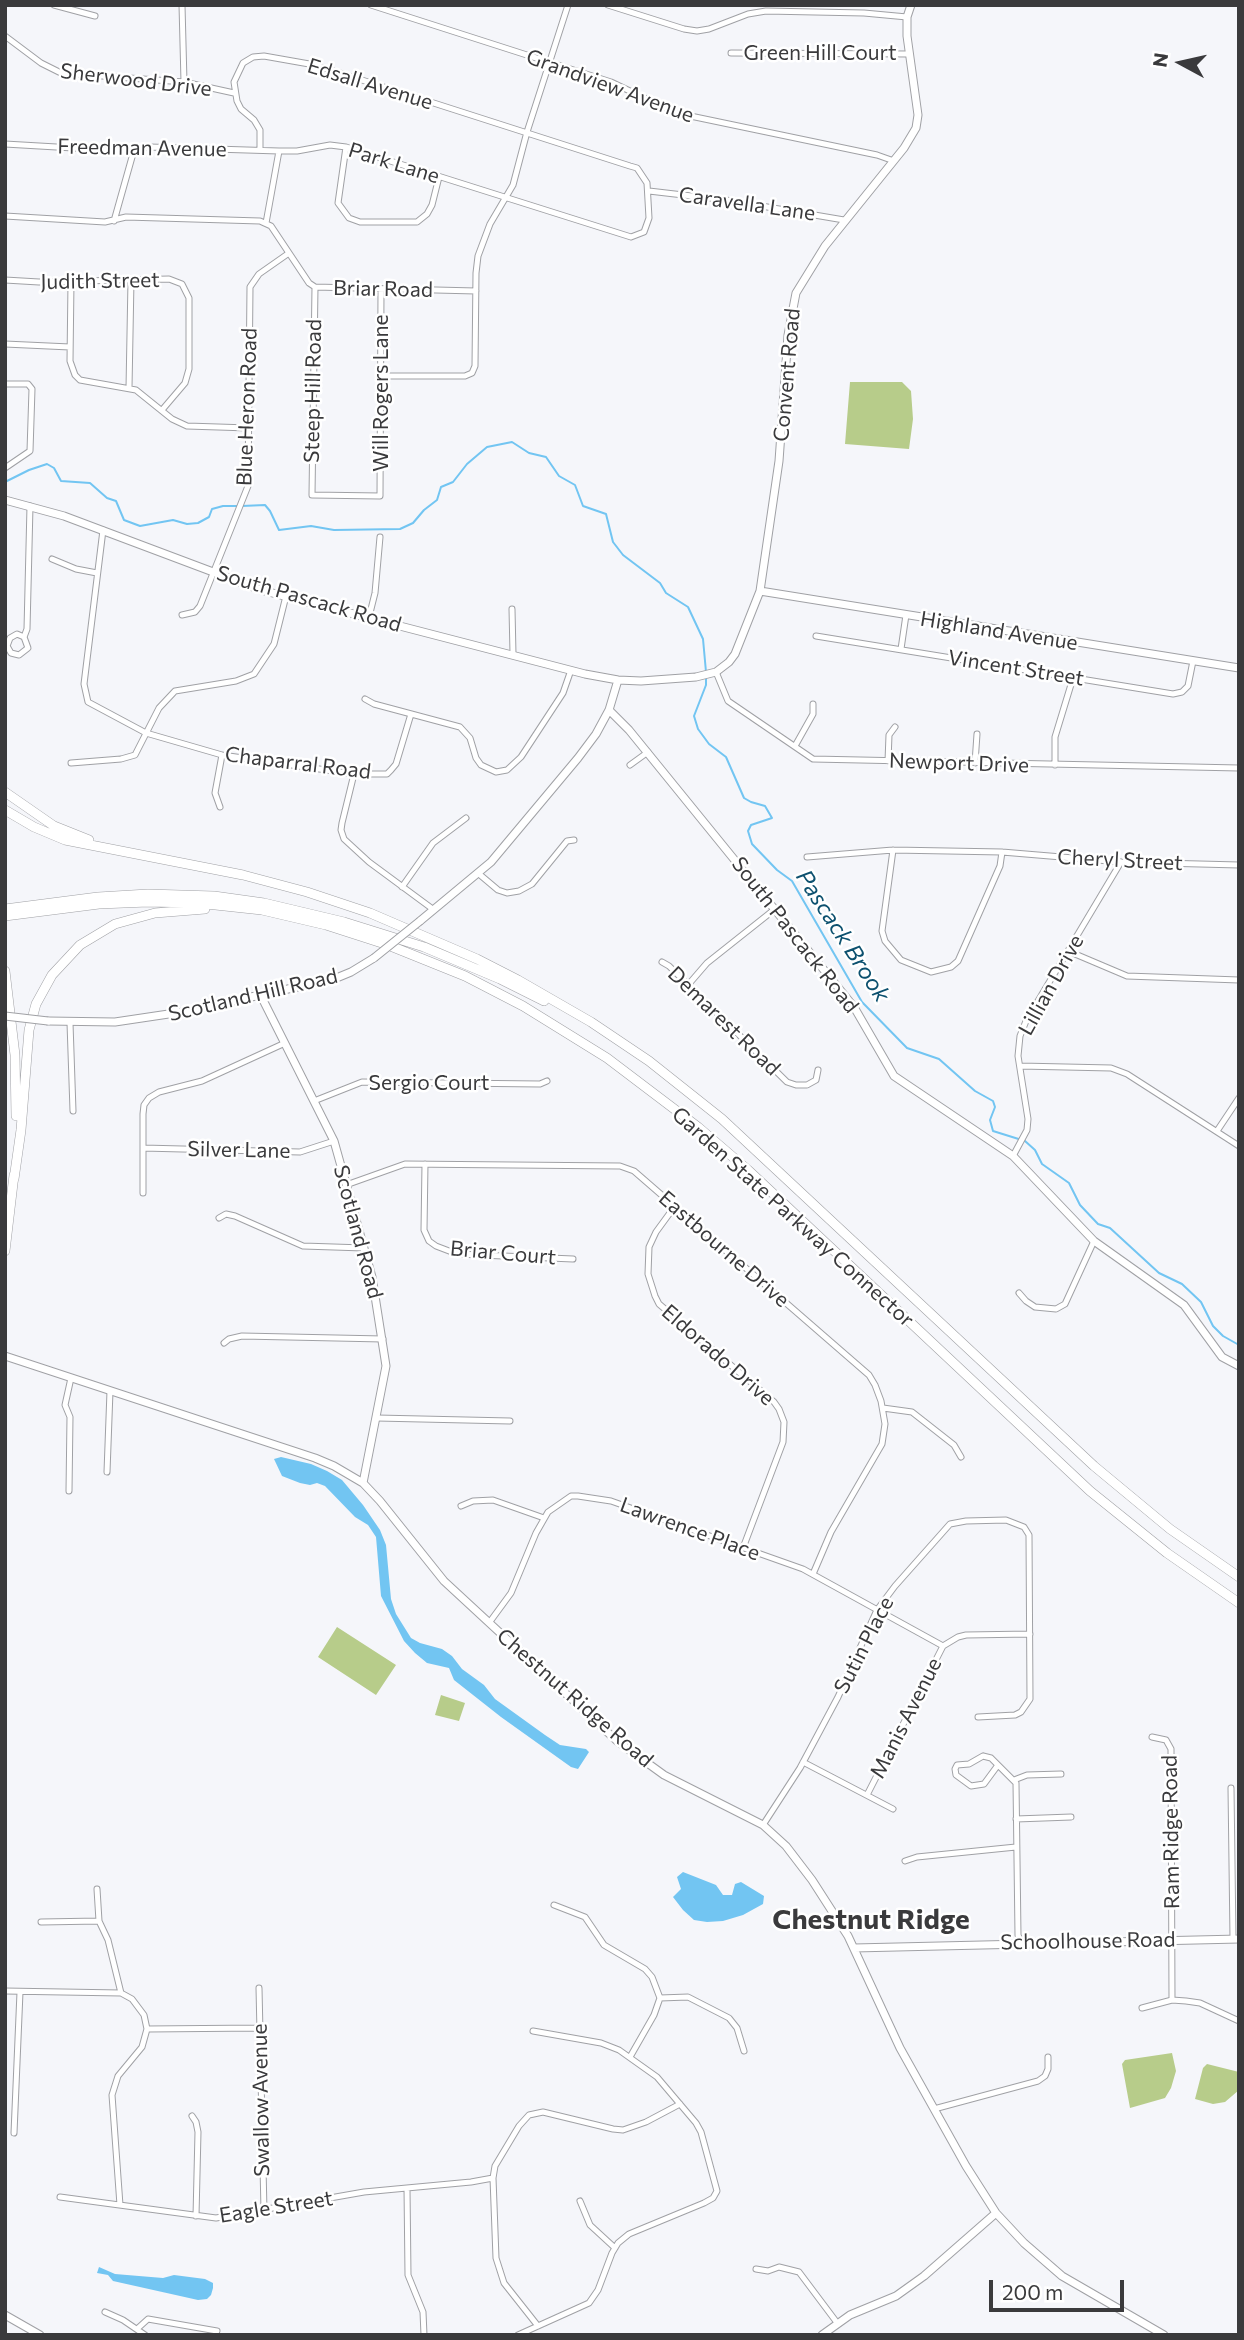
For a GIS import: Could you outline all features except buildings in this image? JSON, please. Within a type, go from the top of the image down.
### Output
[{"type":"highway","points":[[5,792],[60,830],[130,853]]},
{"type":"highway","points":[[5,810],[57,837],[243,874],[386,919],[518,979],[626,1045]]},
{"type":"highway","points":[[10,912],[115,895],[164,894],[222,897],[296,909],[376,931],[454,959],[529,993],[626,1045]]},
{"type":"highway","points":[[10,912],[164,902],[230,906],[294,917]]},
{"type":"highway","points":[[5,1251],[21,1130],[30,1025],[46,984],[73,951],[110,926],[155,913],[213,909],[294,917]]},
{"type":"highway","name":"Garden State Parkway Connector","points":[[294,917],[388,944],[480,983],[566,1031],[640,1081],[736,1159],[1090,1491],[1167,1553],[1239,1603]]},
{"type":"highway","points":[[5,971],[16,1076],[14,1179]]},
{"type":"highway","name":"Garden State Parkway Connector","points":[[626,1045],[690,1093],[753,1146],[1094,1466],[1170,1529],[1239,1577]]},
{"type":"street","points":[[54,5],[95,16]]},
{"type":"street","points":[[182,5],[184,82]]},
{"type":"street","name":"Grandview Avenue","points":[[371,5],[629,89],[676,113],[877,155],[894,161]]},
{"type":"street","points":[[382,376],[465,376],[472,373],[475,366],[476,273],[483,240],[513,186],[527,132],[568,5]]},
{"type":"street","points":[[608,5],[697,31],[766,8],[839,9],[907,17]]},
{"type":"street","name":"Convent Road","points":[[714,673],[729,662],[740,644],[760,591],[780,458],[791,311],[796,293],[804,277],[844,220],[911,138],[918,115],[909,54],[907,17],[911,5]]},
{"type":"street","name":"Sherwood Drive","points":[[5,36],[41,64],[61,73],[184,82],[234,93]]},
{"type":"street","name":"Green Hill Court","points":[[731,53],[909,54]]},
{"type":"street","name":"Edsall Avenue","points":[[234,93],[237,72],[243,63],[253,57],[264,56],[315,65],[527,132]]},
{"type":"street","points":[[234,93],[241,109],[254,120],[260,130],[260,150]]},
{"type":"street","points":[[527,132],[637,169],[643,175],[649,191]]},
{"type":"street","name":"Freedman Avenue","points":[[5,144],[134,150],[150,147],[279,151]]},
{"type":"street","name":"Park Lane","points":[[279,151],[297,151],[321,145],[346,147],[631,237],[644,232],[648,225],[649,191]]},
{"type":"street","points":[[346,147],[338,203],[349,218],[360,222],[417,222],[432,205],[439,177]]},
{"type":"street","points":[[114,220],[134,150]]},
{"type":"street","points":[[5,216],[106,222],[126,217],[266,223],[279,151]]},
{"type":"street","name":"Caravella Lane","points":[[649,191],[726,200],[844,220]]},
{"type":"street","name":"Briar Road","points":[[266,223],[314,287],[476,291]]},
{"type":"street","name":"Blue Heron Road","points":[[182,615],[195,612],[200,606],[248,485],[250,288],[259,274],[289,253]]},
{"type":"street","name":"Judith Street","points":[[5,280],[176,280],[187,290],[190,298],[188,374],[182,388],[162,411]]},
{"type":"street","points":[[129,388],[131,280]]},
{"type":"street","points":[[71,282],[71,369],[80,380],[129,388],[142,394],[172,419],[187,426],[249,428]]},
{"type":"street","name":"Steep Hill Road","points":[[314,287],[312,495],[380,496]]},
{"type":"street","name":"Will Rogers Lane","points":[[380,496],[381,290]]},
{"type":"street","points":[[5,344],[70,347]]},
{"type":"street","points":[[5,384],[28,384],[32,389],[30,451],[5,468]]},
{"type":"street","name":"South Pascack Road","points":[[5,500],[103,530],[214,573],[286,596],[618,680]]},
{"type":"street","points":[[24,637],[27,629],[30,506]]},
{"type":"street","points":[[52,559],[76,569],[97,573],[103,530]]},
{"type":"street","points":[[369,617],[376,585],[380,537]]},
{"type":"street","name":"Chaparral Road","points":[[97,573],[84,694],[88,702],[146,733],[222,755],[354,774],[387,774],[396,764],[411,714]]},
{"type":"street","name":"Highland Avenue","points":[[760,591],[1239,668]]},
{"type":"street","points":[[71,763],[128,759],[135,755],[159,708],[175,691],[236,681],[254,674],[274,644],[286,596]]},
{"type":"street","points":[[512,609],[513,654]]},
{"type":"street","points":[[901,649],[906,615]]},
{"type":"street","name":"Vincent Street","points":[[816,636],[1173,694],[1182,692],[1188,686],[1193,661]]},
{"type":"street","points":[[365,699],[374,704],[460,727],[470,738],[481,765],[496,772],[508,770],[522,757],[564,693],[571,670]]},
{"type":"street","points":[[618,680],[696,677],[714,673]]},
{"type":"street","name":"Newport Drive","points":[[714,673],[728,701],[813,759],[1239,768]]},
{"type":"street","points":[[1055,765],[1055,737],[1073,678]]},
{"type":"street","name":"Scotland Hill Road","points":[[5,1016],[70,1023],[139,1020],[261,996],[334,979],[351,972],[374,958],[479,874],[596,734],[609,710],[618,680]]},
{"type":"street","points":[[795,746],[813,714],[813,704]]},
{"type":"street","name":"South Pascack Road","points":[[609,710],[648,752],[854,1007],[894,1076],[1013,1156],[1094,1241],[1184,1305],[1222,1357],[1239,1366]]},
{"type":"street","points":[[888,761],[889,735],[895,727]]},
{"type":"street","points":[[975,763],[977,734]]},
{"type":"street","points":[[630,765],[648,752]]},
{"type":"street","points":[[220,807],[215,793],[222,755]]},
{"type":"street","points":[[354,774],[342,823],[344,839],[434,910]]},
{"type":"street","points":[[402,887],[433,843],[466,818]]},
{"type":"street","points":[[479,874],[498,890],[507,893],[519,891],[532,884],[567,841],[574,840]]},
{"type":"street","points":[[893,850],[882,931],[885,941],[901,960],[931,972],[951,967],[958,961],[1000,866],[1002,852]]},
{"type":"street","name":"Cheryl Street","points":[[807,856],[893,850],[1002,852],[1121,862],[1239,865]]},
{"type":"street","name":"Lillian Drive","points":[[1013,1156],[1024,1137],[1028,1119],[1018,1056],[1020,1036],[1026,1021],[1121,862]]},
{"type":"street","points":[[688,985],[707,963],[775,909]]},
{"type":"street","points":[[1068,951],[1127,976],[1239,980]]},
{"type":"street","name":"Demarest Road","points":[[662,962],[787,1082],[807,1085],[816,1080],[818,1070]]},
{"type":"street","name":"Scotland Road","points":[[261,996],[334,1141],[372,1277],[386,1366],[363,1483]]},
{"type":"street","points":[[70,1023],[73,1111]]},
{"type":"street","points":[[143,1193],[143,1114],[144,1105],[149,1098],[202,1082],[285,1043]]},
{"type":"street","points":[[1020,1066],[1111,1068],[1126,1074],[1239,1146]]},
{"type":"street","name":"Sergio Court","points":[[314,1101],[362,1082],[547,1082]]},
{"type":"street","points":[[1217,1131],[1239,1098]]},
{"type":"street","name":"Silver Lane","points":[[143,1148],[300,1152],[334,1141]]},
{"type":"street","name":"Eastbourne Drive","points":[[346,1185],[405,1164],[620,1166],[634,1171],[869,1375],[883,1408],[885,1424],[878,1454],[831,1532],[813,1574]]},
{"type":"street","name":"Briar Court","points":[[425,1164],[424,1230],[429,1241],[436,1246],[457,1254],[573,1259]]},
{"type":"street","name":"Eldorado Drive","points":[[675,1206],[656,1232],[649,1247],[648,1275],[659,1304],[774,1402],[783,1422],[783,1443],[743,1548]]},
{"type":"street","points":[[219,1217],[226,1214],[235,1216],[303,1246],[364,1248]]},
{"type":"street","points":[[1019,1293],[1035,1307],[1056,1309],[1065,1304],[1094,1241]]},
{"type":"street","points":[[224,1343],[242,1336],[383,1339]]},
{"type":"street","name":"Chestnut Ridge Road","points":[[5,1356],[315,1458],[363,1483],[444,1581],[640,1759],[664,1775],[763,1825],[797,1858],[854,1948],[900,2048],[965,2166],[996,2213],[1024,2243],[1062,2276],[1159,2333]]},
{"type":"street","points":[[69,1491],[69,1417],[65,1405],[71,1378]]},
{"type":"street","points":[[107,1472],[110,1391]]},
{"type":"street","points":[[883,1408],[912,1412],[954,1445],[961,1457]]},
{"type":"street","points":[[377,1418],[510,1421]]},
{"type":"street","name":"Lawrence Place","points":[[489,1623],[511,1593],[544,1518],[555,1506],[571,1496],[611,1501],[813,1574],[943,1646]]},
{"type":"street","points":[[461,1506],[473,1501],[493,1500],[544,1518]]},
{"type":"street","name":"Sutin Place","points":[[763,1825],[803,1762],[838,1697],[877,1610],[895,1586],[950,1524],[1006,1520],[1024,1527],[1029,1535],[1031,1693],[1027,1704],[1015,1715],[978,1717]]},
{"type":"street","name":"Manis Avenue","points":[[867,1795],[943,1646],[966,1635],[1030,1634]]},
{"type":"street","name":"Ram Ridge Road","points":[[1152,1737],[1166,1740],[1171,1749],[1171,1940]]},
{"type":"street","points":[[998,1765],[986,1782],[978,1786],[968,1784],[954,1771],[957,1765],[969,1764],[985,1756],[998,1765],[1014,1780],[1018,1935],[1021,1943]]},
{"type":"street","points":[[803,1762],[893,1809]]},
{"type":"street","points":[[1014,1780],[1027,1775],[1061,1774]]},
{"type":"street","points":[[1231,1788],[1236,1939]]},
{"type":"street","points":[[1016,1819],[1071,1817]]},
{"type":"street","points":[[905,1861],[917,1857],[1016,1847]]},
{"type":"street","points":[[97,1889],[99,1921],[108,1940],[121,1993]]},
{"type":"street","points":[[554,1905],[585,1917],[604,1945],[645,1969],[652,1977],[660,1998],[654,2015],[630,2057]]},
{"type":"street","points":[[41,1922],[99,1921]]},
{"type":"street","name":"Schoolhouse Road","points":[[854,1948],[1236,1939]]},
{"type":"street","points":[[1171,1940],[1172,2000]]},
{"type":"street","name":"Swallow Avenue","points":[[259,1988],[264,2211]]},
{"type":"street","points":[[5,1991],[121,1993],[139,2006],[147,2029],[142,2047],[118,2076],[112,2095],[120,2206]]},
{"type":"street","points":[[14,2133],[20,1993]]},
{"type":"street","points":[[660,1998],[688,1997],[721,2012],[737,2028],[744,2051]]},
{"type":"street","points":[[1142,2008],[1172,2000],[1200,2003],[1239,2021]]},
{"type":"street","points":[[147,2029],[260,2028]]},
{"type":"street","points":[[518,2335],[589,2303],[598,2290],[615,2248],[629,2234],[705,2203],[713,2198],[717,2191],[701,2132],[657,2077],[630,2057],[601,2043],[533,2031]]},
{"type":"street","points":[[934,2109],[1038,2081],[1045,2076],[1048,2069],[1048,2057]]},
{"type":"street","points":[[538,2326],[512,2295],[498,2269],[492,2205],[493,2178],[495,2166],[519,2126],[529,2115],[543,2112],[624,2130],[680,2104]]},
{"type":"street","points":[[191,2116],[196,2122],[198,2132],[196,2216]]},
{"type":"street","name":"Eagle Street","points":[[60,2197],[216,2218],[364,2192],[493,2178]]},
{"type":"street","points":[[407,2188],[408,2275],[423,2312],[424,2335]]},
{"type":"street","points":[[580,2201],[590,2225],[615,2248]]},
{"type":"street","points":[[822,2335],[850,2315],[896,2296],[915,2283],[996,2213]]},
{"type":"street","points":[[756,2269],[768,2271],[779,2267],[799,2272],[838,2324]]},
{"type":"street","points":[[105,2312],[145,2335]]},
{"type":"street","points":[[5,2315],[40,2335]]},
{"type":"street","points":[[137,2329],[148,2319],[217,2331]]},
{"type":"green space","points":[[850,382],[902,382],[911,391],[913,419],[909,449],[845,444]]},
{"type":"green space","points":[[337,1627],[396,1665],[376,1695],[318,1657]]},
{"type":"green space","points":[[441,1695],[465,1703],[459,1721],[435,1715]]},
{"type":"green space","points":[[1172,2053],[1176,2071],[1165,2098],[1130,2108],[1122,2064],[1125,2060]]},
{"type":"green space","points":[[1207,2064],[1239,2072],[1239,2090],[1225,2102],[1213,2104],[1195,2099],[1203,2068]]},
{"type":"water","points":[[281,1457],[327,1471],[342,1480],[363,1505],[380,1530],[386,1545],[391,1599],[396,1614],[411,1638],[442,1649],[452,1656],[462,1669],[484,1685],[495,1699],[560,1745],[586,1749],[589,1752],[578,1769],[571,1767],[501,1717],[454,1680],[449,1668],[427,1663],[415,1653],[404,1641],[381,1596],[376,1537],[368,1525],[355,1517],[325,1486],[300,1483],[282,1476],[274,1459]]},
{"type":"water","points":[[683,1872],[716,1885],[723,1895],[732,1895],[735,1884],[741,1882],[764,1896],[763,1904],[743,1915],[723,1921],[694,1920],[673,1897],[681,1889],[677,1877]]},
{"type":"water","points":[[99,2267],[115,2274],[163,2278],[174,2275],[205,2279],[213,2283],[213,2288],[207,2299],[198,2300],[113,2281],[108,2275],[97,2273]]},
{"type":"waterway","name":"Pascack Brook","points":[[242,506],[265,505],[279,530],[311,526],[334,530],[400,529],[413,523],[437,500],[441,487],[453,482],[467,464],[487,447],[512,442],[529,453],[546,457],[559,476],[575,485],[583,506],[606,514],[613,542],[623,555],[660,583],[666,593],[688,607],[703,639],[706,672]]},
{"type":"waterway","name":"Pascack Brook","points":[[5,482],[47,464],[54,468],[61,481],[90,483],[107,498],[116,501],[124,520],[140,526],[173,520],[187,524],[198,523],[209,517],[212,509],[237,506]]},
{"type":"waterway","name":"Pascack Brook","points":[[706,678],[706,685],[694,716],[698,729],[709,744],[726,757],[744,798],[765,806],[772,818],[751,825],[748,831],[752,844],[777,870],[792,881],[862,1002],[907,1048],[939,1059],[975,1091],[993,1101],[995,1107],[990,1120],[993,1131],[1025,1141],[1035,1150],[1042,1164],[1069,1183],[1080,1205],[1098,1224],[1110,1228],[1159,1273],[1182,1284],[1201,1302],[1213,1326],[1223,1336],[1239,1345]]},
{"type":"district","name":"Chestnut Ridge","points":[[871,1920]]}]
